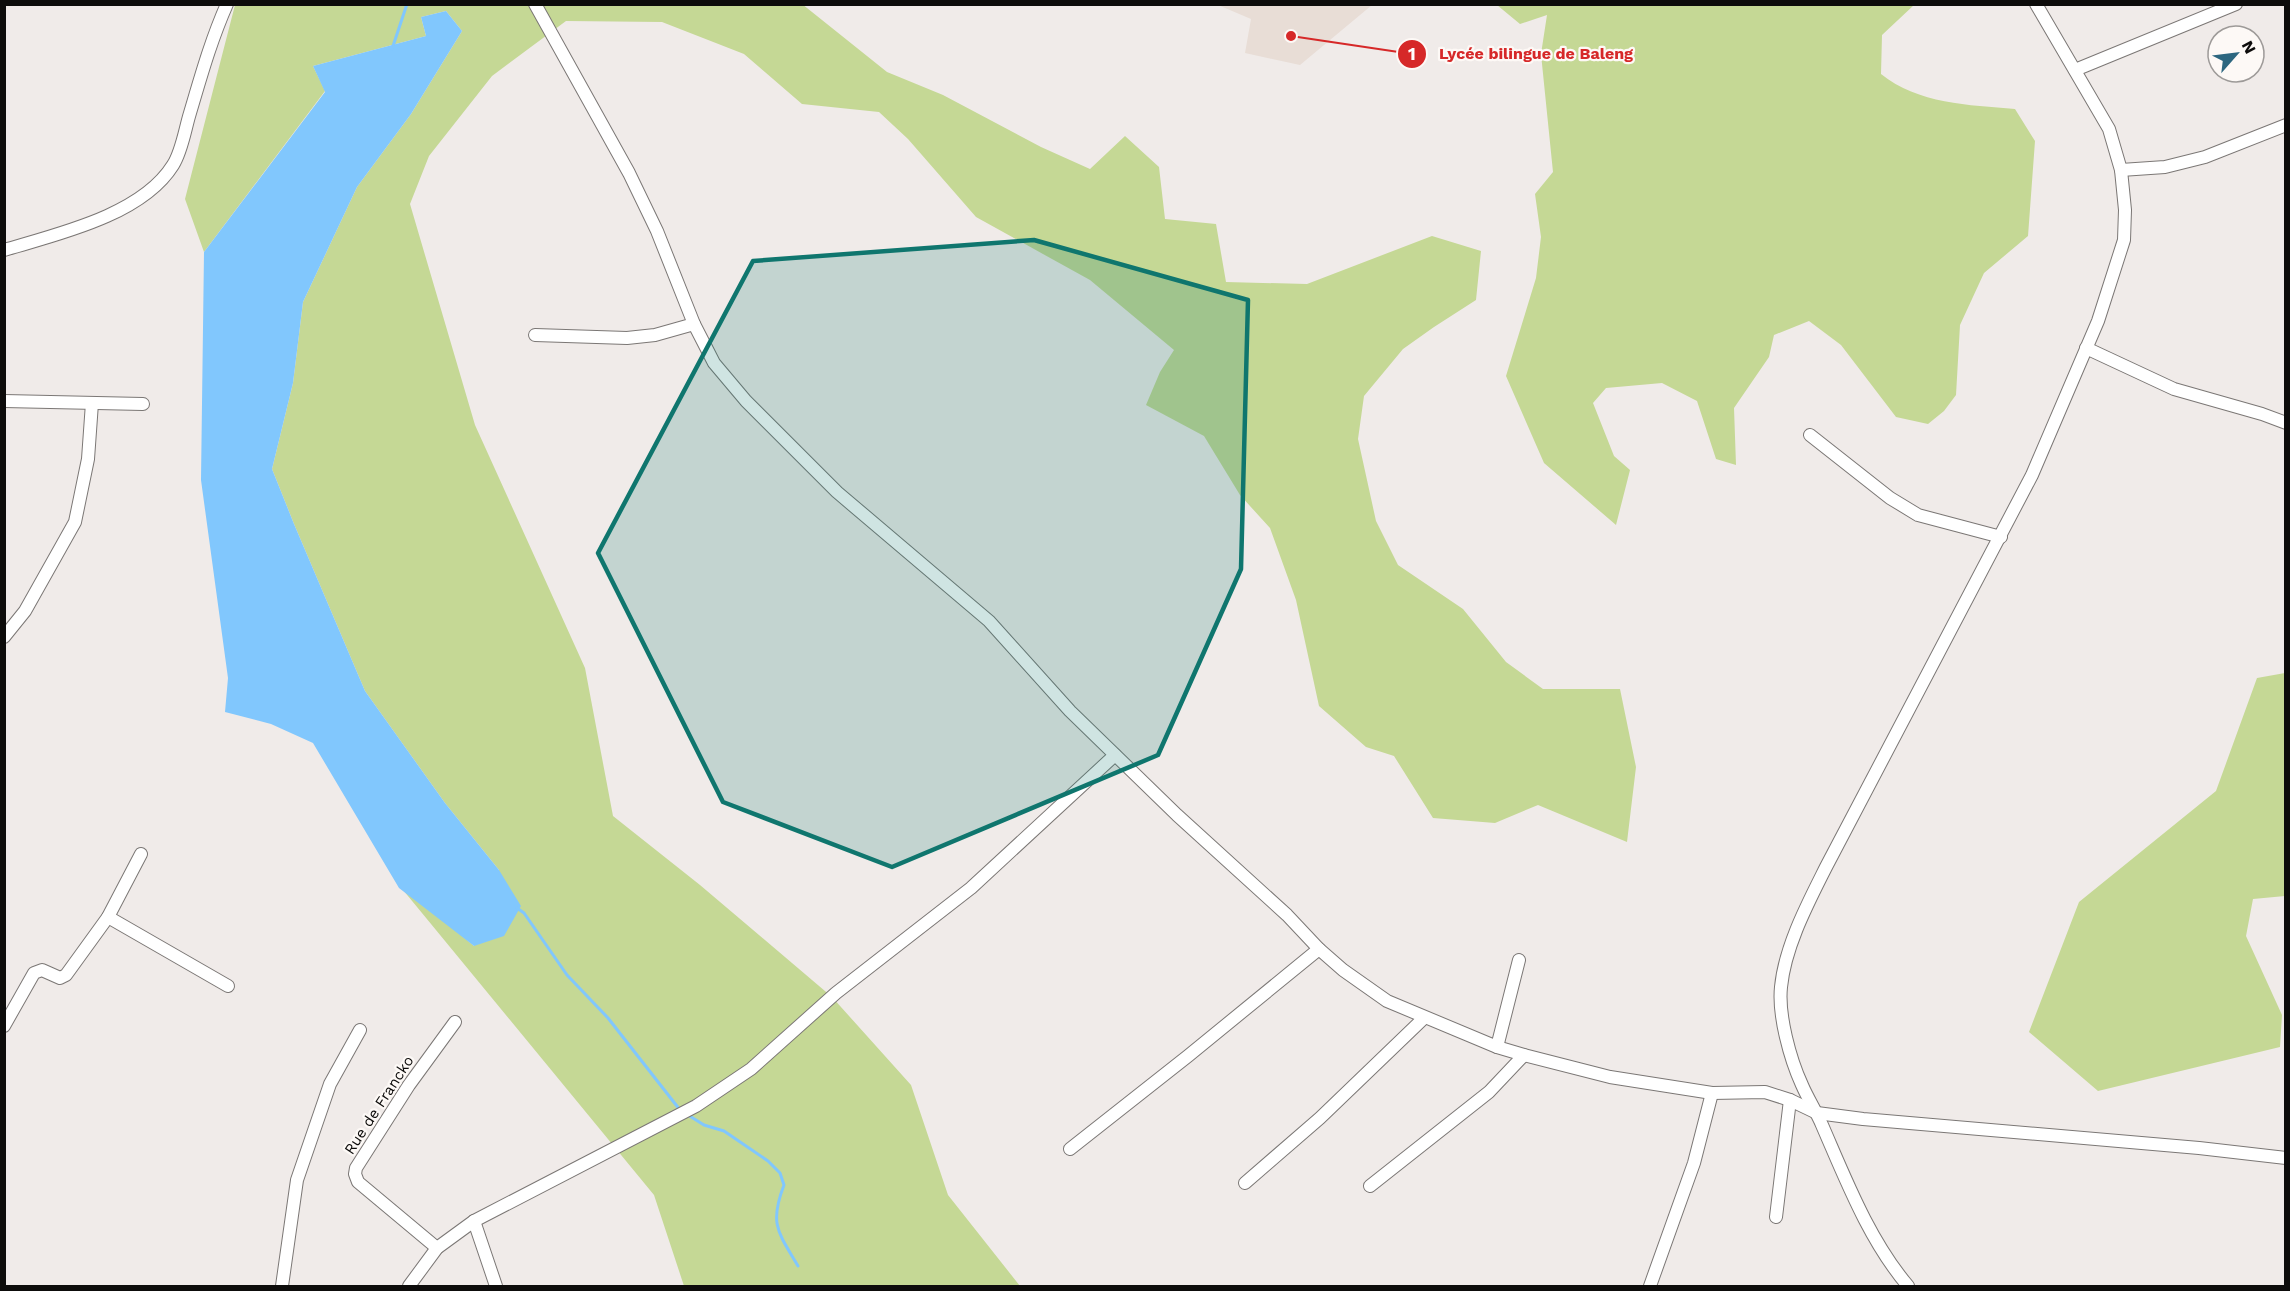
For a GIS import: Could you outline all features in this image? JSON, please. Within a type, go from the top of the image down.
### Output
[{"type":"street","points":[[4,250],[65,231],[125,208],[154,188],[174,164],[211,39],[227,4]]},
{"type":"street","points":[[535,4],[629,173],[657,231],[694,324],[714,363],[746,401],[837,492],[989,621],[1070,711],[1114,755],[1287,915],[1318,949],[1387,1001],[1497,1047],[1610,1077],[1712,1093],[1765,1092],[1790,1100],[1817,1113],[2286,1158]]},
{"type":"street","points":[[1908,1287],[1893,1269],[1853,1197],[1817,1113],[1801,1084],[1782,1015],[1781,987],[1798,924],[2032,476],[2097,321],[2124,240],[2125,210],[2121,170],[2109,129],[2036,4]]},
{"type":"street","points":[[2075,70],[2236,4]]},
{"type":"street","points":[[2121,170],[2165,167],[2205,157],[2286,125]]},
{"type":"street","points":[[535,334],[627,339],[655,335],[694,324]]},
{"type":"street","points":[[2086,348],[2174,389],[2242,407],[2286,423]]},
{"type":"street","points":[[4,401],[143,404]]},
{"type":"street","points":[[4,637],[25,611],[75,522],[88,459],[92,404]]},
{"type":"street","points":[[1810,435],[1890,498],[1918,515],[2001,537]]},
{"type":"street","points":[[410,1287],[437,1248],[474,1221],[696,1106],[751,1069],[837,993],[971,888],[1114,755]]},
{"type":"street","points":[[4,1026],[34,973],[42,970],[60,978],[66,975],[108,917],[141,854]]},
{"type":"street","points":[[108,917],[228,986]]},
{"type":"street","points":[[1070,1149],[1318,949]]},
{"type":"street","points":[[1497,1047],[1519,960]]},
{"type":"street","points":[[1245,1183],[1320,1118],[1424,1018]]},
{"type":"street","name":"Rue de Francko","points":[[437,1248],[358,1182],[355,1174],[356,1168],[409,1086],[455,1022]]},
{"type":"street","points":[[282,1287],[297,1180],[330,1084],[360,1030]]},
{"type":"street","points":[[1370,1186],[1489,1092],[1524,1055]]},
{"type":"street","points":[[1650,1287],[1694,1163],[1712,1093]]},
{"type":"street","points":[[1776,1217],[1790,1100]]},
{"type":"street","points":[[474,1221],[496,1287]]},
{"type":"highlighted area","points":[[1034,240],[1248,300],[1241,569],[1158,755],[892,867],[723,802],[598,553],[753,261]]},
{"type":"shaded area","points":[[1372,4],[1300,65],[1245,53],[1251,19],[1218,5]]},
{"type":"green space","points":[[802,4],[887,72],[943,95],[1041,147],[1090,169],[1125,136],[1159,167],[1165,219],[1216,224],[1226,282],[1307,284],[1432,236],[1481,251],[1476,300],[1403,349],[1364,396],[1358,439],[1376,521],[1398,565],[1463,609],[1506,662],[1543,689],[1620,689],[1636,767],[1627,842],[1538,805],[1495,823],[1433,818],[1394,756],[1366,747],[1319,706],[1296,600],[1270,528],[1240,495],[1204,436],[1146,405],[1160,372],[1174,350],[1090,280],[976,217],[908,139],[879,112],[802,104],[744,54],[662,22],[566,21],[492,76],[429,156],[410,204],[475,425],[585,668],[613,816],[700,885],[832,997],[911,1085],[948,1195],[1020,1286],[684,1286],[654,1195],[394,879],[474,946],[499,870],[445,803],[365,691],[272,469],[293,383],[303,302],[357,187],[411,114],[462,31],[446,11],[421,17],[426,36],[313,66],[325,91],[204,252],[185,199],[235,5]]},
{"type":"green space","points":[[1497,5],[1914,5],[1882,35],[1881,74],[1911,92],[1928,97],[1962,104],[2015,109],[2035,141],[2028,236],[1984,273],[1960,325],[1956,395],[1944,411],[1928,424],[1896,417],[1841,345],[1809,321],[1774,335],[1769,357],[1734,408],[1736,465],[1716,459],[1697,401],[1662,383],[1606,388],[1593,403],[1614,456],[1630,470],[1616,525],[1544,463],[1506,376],[1536,278],[1541,237],[1535,194],[1553,172],[1541,54],[1547,15],[1520,24]]},
{"type":"green space","points":[[2285,673],[2285,896],[2253,899],[2246,936],[2282,1015],[2280,1047],[2098,1091],[2029,1032],[2079,902],[2216,791],[2257,678]]},
{"type":"water","points":[[446,11],[462,31],[411,114],[357,187],[303,302],[293,383],[272,469],[365,691],[445,803],[499,870],[521,906],[504,936],[474,946],[399,888],[313,743],[271,724],[225,712],[228,678],[201,480],[204,252],[325,92],[313,66],[426,36],[421,17]]},
{"type":"waterway","points":[[392,49],[407,4]]},
{"type":"waterway","points":[[517,908],[524,913],[567,975],[608,1018],[680,1110]]},
{"type":"waterway","points":[[688,1115],[704,1125],[724,1131],[768,1161],[780,1173],[784,1185],[777,1209],[778,1227],[798,1266]]},
{"type":"place","name":"Lycée bilingue de Baleng","points":[[1291,36]]}]
